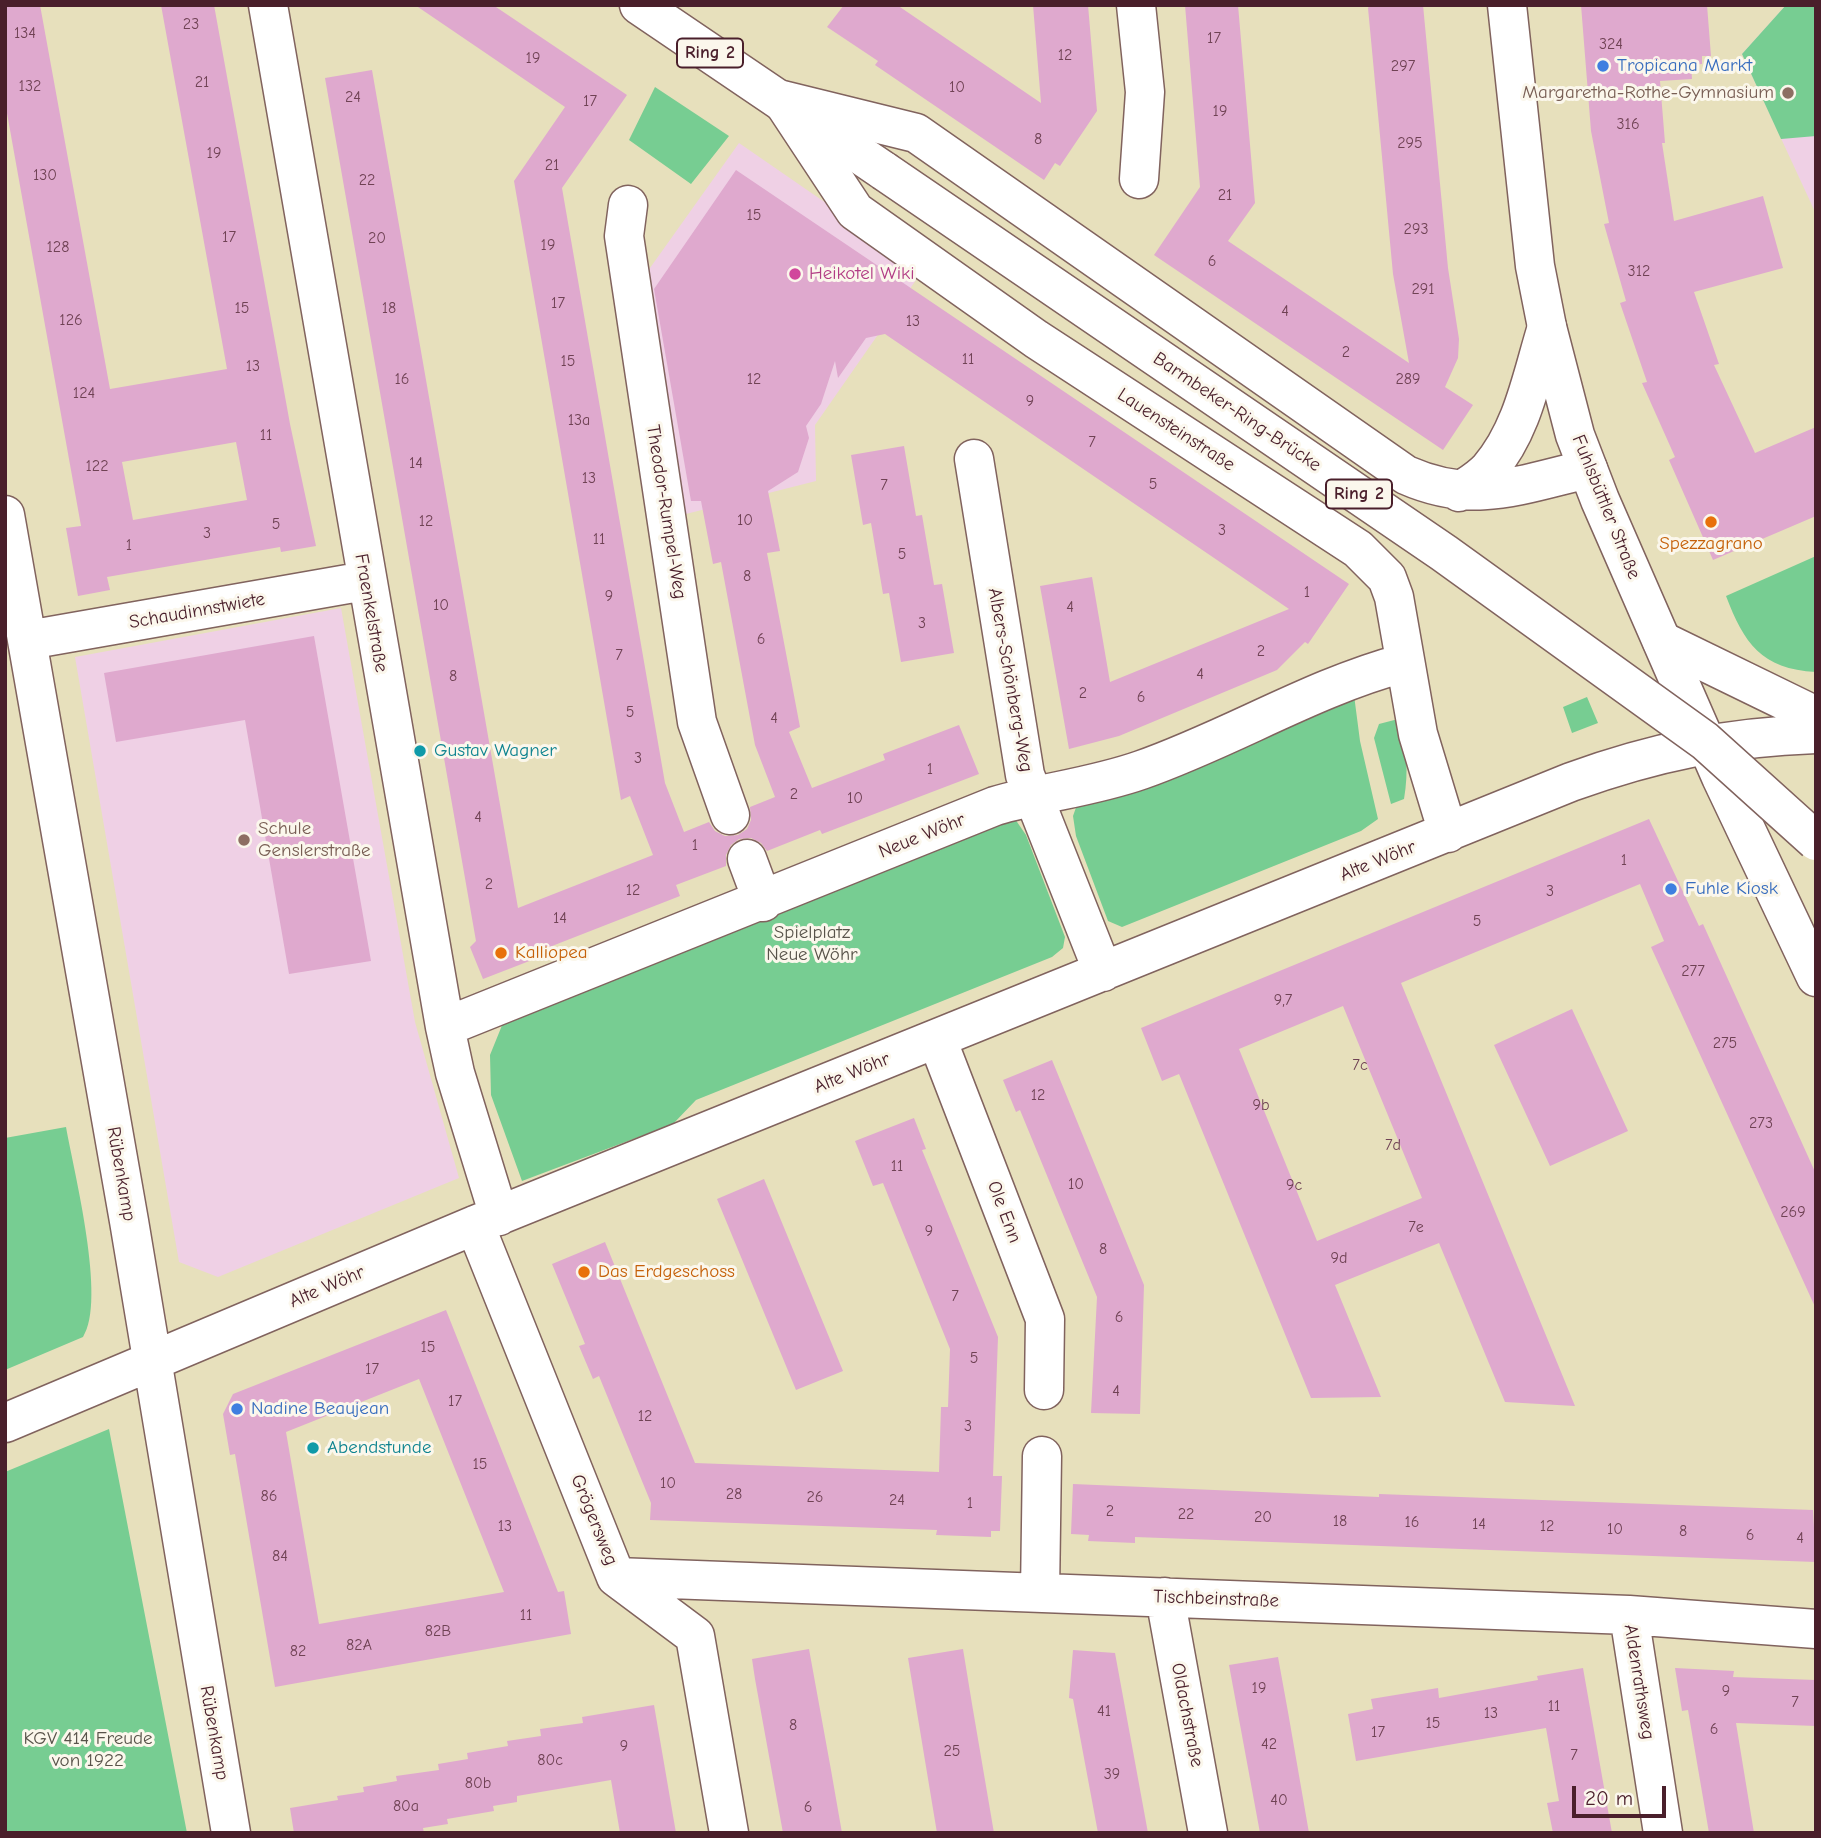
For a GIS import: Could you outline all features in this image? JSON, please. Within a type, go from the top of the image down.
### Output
[{"type":"street","name":"Fraenkelstraße","points":[[268,5],[365,581],[445,1027],[487,1221]]},
{"type":"street","name":"Lauensteinstraße","points":[[639,5],[884,171]]},
{"type":"street","points":[[1136,5],[1144,92],[1139,178]]},
{"type":"street","name":"Fuhlsbüttler Straße","points":[[1507,5],[1535,266],[1547,327],[1588,469],[1706,743],[1816,977]]},
{"type":"street","name":"Lauensteinstraße","points":[[782,100],[916,133],[1406,475],[1431,486],[1459,492],[1484,491],[1588,469]]},
{"type":"street","name":"Lauensteinstraße","points":[[782,100],[855,211],[1036,339],[1358,550],[1387,578],[1394,597],[1418,734],[1448,833]]},
{"type":"street","name":"Barmbeker-Ring-Brücke","points":[[884,171],[1513,602],[1705,741],[1816,841]]},
{"type":"street","name":"Theodor-Rumpel-Weg","points":[[628,205],[624,236],[697,722],[730,815]]},
{"type":"street","points":[[1459,492],[1488,470],[1508,443],[1520,416],[1547,327]]},
{"type":"street","name":"Albers-Schönberg-Weg","points":[[974,459],[1021,755],[1034,797],[1103,972]]},
{"type":"street","name":"Rübenkamp","points":[[5,515],[153,1361],[231,1833]]},
{"type":"street","name":"Schaudinnstwiete","points":[[28,640],[365,581]]},
{"type":"street","points":[[1662,641],[1816,716]]},
{"type":"street","name":"Neue Wöhr","points":[[445,1027],[763,902],[995,806],[1086,788],[1143,770],[1359,678],[1405,663]]},
{"type":"street","name":"Alte Wöhr","points":[[5,1423],[487,1221],[1633,760],[1706,743],[1760,736],[1816,734]]},
{"type":"street","points":[[747,859],[763,902]]},
{"type":"street","name":"Ole Enn","points":[[937,1039],[1045,1319],[1044,1390]]},
{"type":"street","name":"Grögersweg","points":[[487,1221],[617,1577],[695,1636],[729,1833]]},
{"type":"street","points":[[1040,1592],[1042,1456]]},
{"type":"street","name":"Tischbeinstraße","points":[[617,1577],[1629,1615],[1816,1629]]},
{"type":"street","name":"Oldachstraße","points":[[1165,1597],[1208,1833]]},
{"type":"street","name":"Aldenrathsweg","points":[[1629,1615],[1663,1833]]},
{"type":"shaded area","name":"Margaretha-Rothe-Gymnasium","points":[[1786,5],[1816,5],[1816,214],[1742,54]]},
{"type":"shaded area","points":[[739,143],[923,270],[815,425],[816,481],[682,515],[645,275]]},
{"type":"shaded area","name":"Schule Genslerstraße","points":[[341,608],[415,1022],[459,1178],[218,1277],[179,1262],[75,657]]},
{"type":"green space","name":"Margaretha-Rothe-Gymnasium","points":[[1786,5],[1816,5],[1816,136],[1781,139],[1742,54]]},
{"type":"green space","points":[[655,87],[729,136],[691,184],[629,140]]},
{"type":"green space","points":[[1816,556],[1816,672],[1781,665],[1757,650],[1740,627],[1726,596]]},
{"type":"green space","points":[[1354,695],[1360,741],[1378,819],[1361,831],[1122,927],[1108,921],[1076,836],[1073,816],[1079,799]]},
{"type":"green space","points":[[1587,697],[1598,723],[1572,733],[1563,707]]},
{"type":"green space","points":[[1402,718],[1406,789],[1404,799],[1391,804],[1374,738],[1379,724]]},
{"type":"green space","name":"Spielplatz Neue Wöhr","points":[[999,817],[1015,819],[1026,835],[1065,937],[1063,948],[1052,957],[696,1100],[673,1124],[522,1181],[491,1095],[490,1055],[505,1018]]},
{"type":"green space","points":[[66,1127],[90,1267],[92,1295],[89,1319],[83,1337],[5,1370],[5,1138]]},
{"type":"green space","name":"KGV 414 Freude von 1922","points":[[109,1429],[187,1833],[5,1833],[5,1472]]},
{"type":"building","points":[[5,5],[40,5],[110,389],[227,369],[161,5],[214,5],[290,424],[316,546],[281,552],[280,547],[107,577],[110,590],[78,596],[66,528],[81,526],[5,102]],"holes":[[[236,442],[247,500],[133,520],[122,462]]]},
{"type":"building","points":[[415,5],[493,5],[627,95],[562,188],[665,783],[684,832],[709,822],[715,831],[725,836],[738,835],[747,829],[751,820],[750,807],[775,797],[755,745],[721,562],[713,564],[701,501],[691,501],[654,289],[736,170],[1349,584],[1308,644],[1305,642],[1277,670],[1119,736],[1069,749],[1040,586],[1092,577],[1110,682],[1289,609],[885,334],[866,338],[838,378],[835,361],[821,404],[806,426],[809,438],[798,472],[768,491],[780,551],[767,553],[800,727],[789,732],[812,788],[885,760],[883,754],[959,725],[979,774],[822,834],[820,830],[767,851],[761,843],[751,838],[739,839],[731,845],[726,855],[726,866],[676,885],[680,896],[529,955],[532,960],[483,979],[470,947],[476,941],[325,78],[372,70],[518,908],[653,855],[630,796],[621,800],[514,181],[565,107]]},
{"type":"building","points":[[844,5],[897,5],[1041,103],[1033,5],[1088,5],[1097,111],[1060,166],[1055,163],[1044,180],[875,65],[878,61],[827,27]]},
{"type":"building","points":[[1185,5],[1238,5],[1255,203],[1228,241],[1409,363],[1393,274],[1368,8],[1370,5],[1423,5],[1448,268],[1459,339],[1458,358],[1445,387],[1473,405],[1443,450],[1154,255],[1200,187]]},
{"type":"building","points":[[1581,5],[1707,5],[1711,56],[1702,56],[1702,64],[1691,65],[1692,79],[1660,81],[1665,143],[1662,143],[1674,221],[1763,196],[1783,268],[1694,292],[1719,364],[1714,365],[1755,453],[1816,427],[1816,516],[1713,560],[1669,460],[1675,457],[1642,383],[1647,382],[1620,303],[1626,301],[1604,224],[1609,223],[1591,131]]},
{"type":"building","points":[[904,446],[916,516],[922,515],[934,585],[942,584],[954,653],[901,662],[889,593],[883,594],[871,523],[863,525],[851,455]]},
{"type":"building","points":[[314,636],[371,961],[289,974],[245,720],[116,742],[104,673]]},
{"type":"building","points":[[1649,819],[1699,926],[1703,924],[1816,1174],[1816,1309],[1651,947],[1664,941],[1640,884],[1401,983],[1575,1406],[1505,1402],[1439,1243],[1335,1285],[1381,1397],[1311,1398],[1179,1074],[1162,1081],[1141,1028]],"holes":[[[1343,1006],[1422,1198],[1317,1241],[1239,1049]]]},
{"type":"building","points":[[1572,1009],[1628,1131],[1550,1166],[1494,1045]]},
{"type":"building","points":[[1052,1060],[1144,1285],[1140,1414],[1091,1413],[1097,1297],[1020,1110],[1016,1112],[1003,1080]]},
{"type":"building","points":[[914,1118],[926,1149],[922,1150],[998,1337],[993,1476],[1002,1476],[1000,1531],[991,1531],[991,1537],[936,1535],[937,1530],[650,1520],[651,1503],[599,1376],[593,1379],[579,1346],[585,1344],[552,1264],[605,1242],[695,1463],[939,1472],[941,1407],[948,1407],[950,1349],[883,1183],[873,1186],[855,1141]]},
{"type":"building","points":[[764,1179],[843,1371],[796,1390],[717,1199]]},
{"type":"building","points":[[446,1310],[558,1592],[564,1591],[571,1634],[275,1687],[235,1454],[230,1455],[223,1414],[233,1394]],"holes":[[[419,1379],[504,1592],[319,1624],[286,1432]]]},
{"type":"building","points":[[1073,1484],[1379,1497],[1379,1494],[1813,1510],[1816,1562],[1135,1537],[1135,1543],[1088,1541],[1089,1535],[1071,1534]]},
{"type":"building","points":[[809,1649],[842,1833],[783,1833],[755,1679],[752,1659]]},
{"type":"building","points":[[963,1649],[994,1833],[937,1833],[908,1658]]},
{"type":"building","points":[[1073,1650],[1115,1653],[1148,1833],[1098,1833],[1073,1699],[1069,1698]]},
{"type":"building","points":[[1278,1657],[1309,1833],[1260,1833],[1229,1665]]},
{"type":"building","points":[[1583,1668],[1612,1833],[1553,1833],[1547,1803],[1559,1801],[1546,1728],[1356,1761],[1348,1714],[1373,1709],[1371,1699],[1438,1688],[1439,1698],[1538,1680],[1537,1676]]},
{"type":"building","points":[[1675,1668],[1734,1671],[1733,1677],[1816,1680],[1816,1726],[1736,1723],[1754,1833],[1709,1833],[1688,1710],[1682,1711]]},
{"type":"building","points":[[654,1705],[676,1833],[620,1833],[611,1780],[517,1796],[517,1802],[493,1806],[494,1811],[447,1819],[448,1824],[423,1828],[424,1833],[294,1833],[290,1808],[338,1800],[337,1796],[364,1792],[363,1787],[397,1781],[396,1776],[439,1770],[438,1764],[468,1759],[467,1753],[508,1746],[507,1741],[541,1736],[540,1729],[583,1723],[582,1717]]},
{"type":"place","name":"Tropicana Markt","points":[[1603,66]]},
{"type":"place","name":"Margaretha-Rothe-Gymnasium","points":[[1788,93]]},
{"type":"place","name":"Heikotel Wiki","points":[[795,274]]},
{"type":"place","name":"Spezzagrano","points":[[1711,522]]},
{"type":"place","name":"Gustav Wagner","points":[[420,751]]},
{"type":"place","name":"Schule Genslerstraße","points":[[244,840]]},
{"type":"place","name":"Fuhle Kiosk","points":[[1671,889]]},
{"type":"place","name":"Kalliopea","points":[[501,953]]},
{"type":"place","name":"Das Erdgeschoss","points":[[584,1272]]},
{"type":"place","name":"Nadine Beaujean","points":[[237,1409]]},
{"type":"place","name":"Abendstunde","points":[[313,1448]]}]
